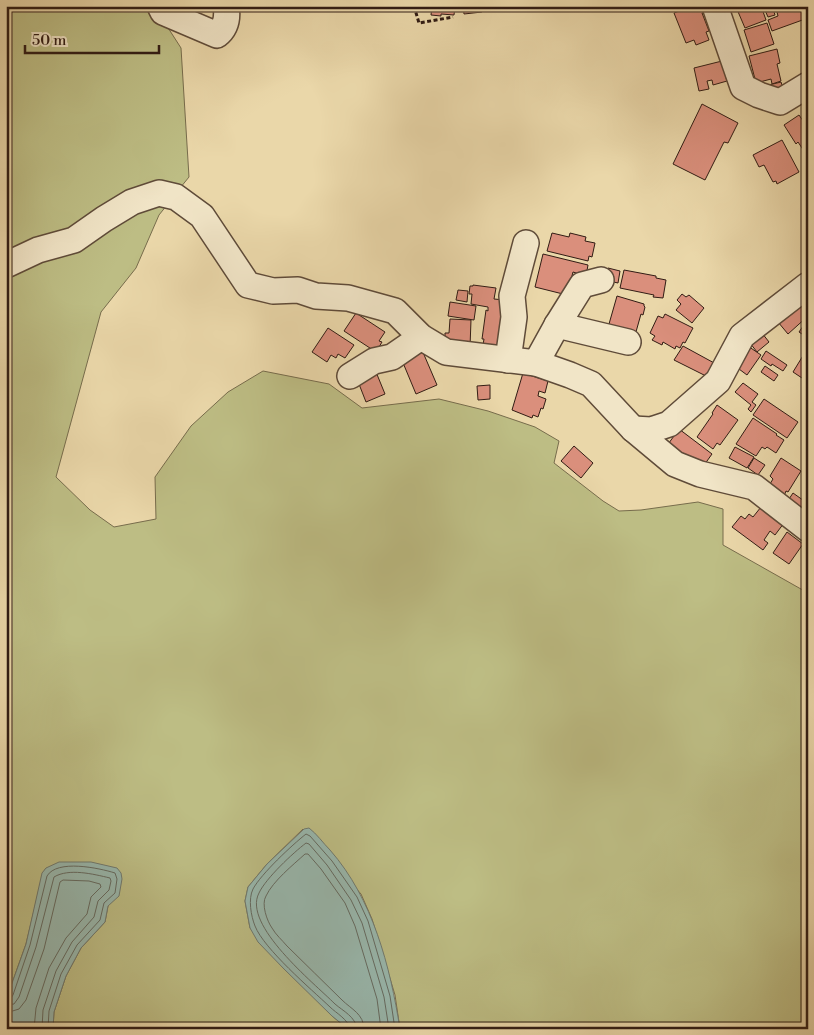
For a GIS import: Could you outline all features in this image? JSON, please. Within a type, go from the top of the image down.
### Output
[{"type":"street","points":[[160,6],[163,12],[217,36],[223,30],[227,15],[226,6]]},
{"type":"street","points":[[715,6],[744,87],[759,95],[780,102],[808,85]]},
{"type":"street","points":[[6,266],[38,250],[74,240],[132,202],[159,193],[176,197],[202,216],[248,285],[273,291],[298,290],[316,296],[348,298],[395,311],[421,337],[446,352],[536,363],[591,384],[633,429],[675,464],[700,474],[754,487],[808,529]]},
{"type":"street","points":[[508,360],[514,317],[512,296],[526,243]]},
{"type":"street","points":[[536,363],[582,285],[601,280]]},
{"type":"street","points":[[633,429],[651,430],[670,424],[718,381],[742,336],[808,285]]},
{"type":"street","points":[[557,325],[628,342]]},
{"type":"street","points":[[350,376],[374,361],[392,357],[421,337]]},
{"type":"path","points":[[414,6],[419,23],[453,17]]},
{"type":"green space","points":[[6,6],[154,6],[181,48],[189,177],[176,193],[100,214],[6,259]]},
{"type":"green space","points":[[171,200],[159,215],[136,268],[101,312],[56,477],[90,510],[114,527],[156,519],[155,477],[191,426],[228,392],[263,371],[329,384],[362,408],[439,399],[488,411],[535,427],[559,441],[554,463],[619,511],[698,502],[723,509],[723,545],[808,593],[808,1029],[400,1029],[395,995],[372,919],[361,894],[303,829],[267,864],[248,887],[245,901],[250,928],[332,1016],[348,1029],[53,1029],[54,1012],[66,976],[81,948],[105,922],[108,906],[46,868],[43,873],[26,944],[6,1000],[6,270],[106,222]]},
{"type":"water","points":[[309,828],[345,869],[358,890],[368,912],[385,958],[400,1029],[348,1029],[284,969],[258,942],[250,928],[245,901],[248,887],[267,864],[304,829]]},
{"type":"water","points":[[59,862],[91,862],[117,868],[121,873],[122,879],[119,896],[108,906],[105,922],[81,948],[66,976],[54,1012],[53,1029],[6,1029],[6,1000],[26,944],[42,873],[46,868]]},
{"type":"building","points":[[432,6],[455,6],[454,15],[431,15]]},
{"type":"building","points":[[463,6],[487,6],[487,9],[482,9],[482,12],[464,14]]},
{"type":"building","points":[[680,6],[703,6],[706,12],[702,13],[709,31],[706,32],[709,40],[696,45],[694,40],[686,43],[674,13],[682,10]]},
{"type":"building","points":[[761,6],[766,20],[745,28],[736,7]]},
{"type":"building","points":[[772,6],[775,15],[768,17],[764,8]]},
{"type":"building","points":[[793,6],[807,6],[808,18],[772,31],[768,20],[778,16],[777,12]]},
{"type":"building","points":[[767,23],[774,44],[751,52],[744,30]]},
{"type":"building","points":[[777,49],[780,63],[777,64],[781,81],[772,84],[771,79],[756,83],[749,56]]},
{"type":"building","points":[[722,61],[727,81],[713,85],[712,80],[707,81],[709,89],[699,91],[694,68]]},
{"type":"building","points":[[781,82],[784,91],[769,85]]},
{"type":"building","points":[[702,104],[738,123],[728,143],[724,142],[705,180],[673,164]]},
{"type":"building","points":[[799,115],[808,128],[808,148],[804,151],[798,142],[796,144],[784,125]]},
{"type":"building","points":[[782,140],[799,172],[777,184],[776,181],[773,182],[764,165],[759,167],[753,155]]},
{"type":"building","points":[[552,233],[569,237],[570,233],[586,237],[585,241],[595,243],[592,257],[589,256],[588,261],[547,251]]},
{"type":"building","points":[[543,254],[588,265],[586,276],[573,272],[567,295],[535,287]]},
{"type":"building","points":[[608,268],[620,271],[618,283],[605,280]]},
{"type":"building","points":[[624,270],[656,276],[656,278],[666,280],[663,298],[620,288]]},
{"type":"building","points":[[470,286],[496,288],[494,299],[505,300],[502,348],[483,345],[484,339],[482,339],[488,307],[471,304],[472,294],[469,294]]},
{"type":"building","points":[[458,290],[468,291],[467,302],[456,300]]},
{"type":"building","points":[[682,294],[686,297],[689,295],[704,308],[692,323],[676,310],[681,304],[677,300]]},
{"type":"building","points":[[617,296],[644,304],[643,315],[641,314],[634,339],[607,331]]},
{"type":"building","points":[[450,302],[476,306],[474,320],[448,316]]},
{"type":"building","points":[[800,303],[808,312],[808,316],[788,334],[778,322]]},
{"type":"building","points":[[356,313],[385,332],[379,341],[382,342],[376,352],[344,331]]},
{"type":"building","points":[[665,314],[693,328],[680,348],[676,346],[675,349],[663,342],[662,345],[652,340],[655,336],[650,333],[658,316],[663,318]]},
{"type":"building","points":[[450,319],[471,320],[470,347],[445,344],[445,333],[449,333]]},
{"type":"building","points":[[808,319],[808,338],[799,332]]},
{"type":"building","points":[[328,328],[354,345],[345,358],[338,354],[336,358],[331,355],[327,362],[312,352]]},
{"type":"building","points":[[762,333],[769,342],[757,352],[750,343]]},
{"type":"building","points":[[745,344],[761,355],[747,375],[731,363]]},
{"type":"building","points":[[683,346],[716,364],[712,379],[674,360]]},
{"type":"building","points":[[422,350],[437,385],[416,394],[401,358]]},
{"type":"building","points":[[766,351],[787,365],[783,371],[761,359]]},
{"type":"building","points":[[804,354],[808,357],[808,382],[793,372]]},
{"type":"building","points":[[765,366],[778,375],[774,381],[761,372]]},
{"type":"building","points":[[376,372],[385,394],[366,402],[357,379]]},
{"type":"building","points":[[523,373],[548,381],[545,393],[539,391],[538,396],[546,399],[538,417],[533,415],[532,418],[512,410]]},
{"type":"building","points":[[743,383],[758,394],[752,402],[756,405],[751,412],[748,409],[751,405],[735,392]]},
{"type":"building","points":[[490,385],[490,399],[478,400],[477,386]]},
{"type":"building","points":[[764,399],[798,422],[787,438],[753,415]]},
{"type":"building","points":[[717,405],[738,420],[720,445],[717,443],[713,449],[697,437]]},
{"type":"building","points":[[753,418],[784,440],[776,453],[767,447],[765,449],[762,447],[756,456],[736,444]]},
{"type":"building","points":[[679,429],[712,454],[702,468],[666,447]]},
{"type":"building","points":[[574,446],[593,463],[581,478],[561,461]]},
{"type":"building","points":[[735,447],[754,457],[747,468],[729,458]]},
{"type":"building","points":[[754,458],[765,465],[758,475],[748,468]]},
{"type":"building","points":[[781,458],[801,471],[784,496],[768,487],[773,479],[770,476]]},
{"type":"building","points":[[793,493],[807,503],[801,512],[787,502]]},
{"type":"building","points":[[761,507],[784,523],[775,535],[770,531],[764,540],[768,543],[763,550],[732,527],[741,516],[745,519],[749,514],[753,517]]},
{"type":"building","points":[[787,532],[803,544],[789,564],[773,553]]}]
